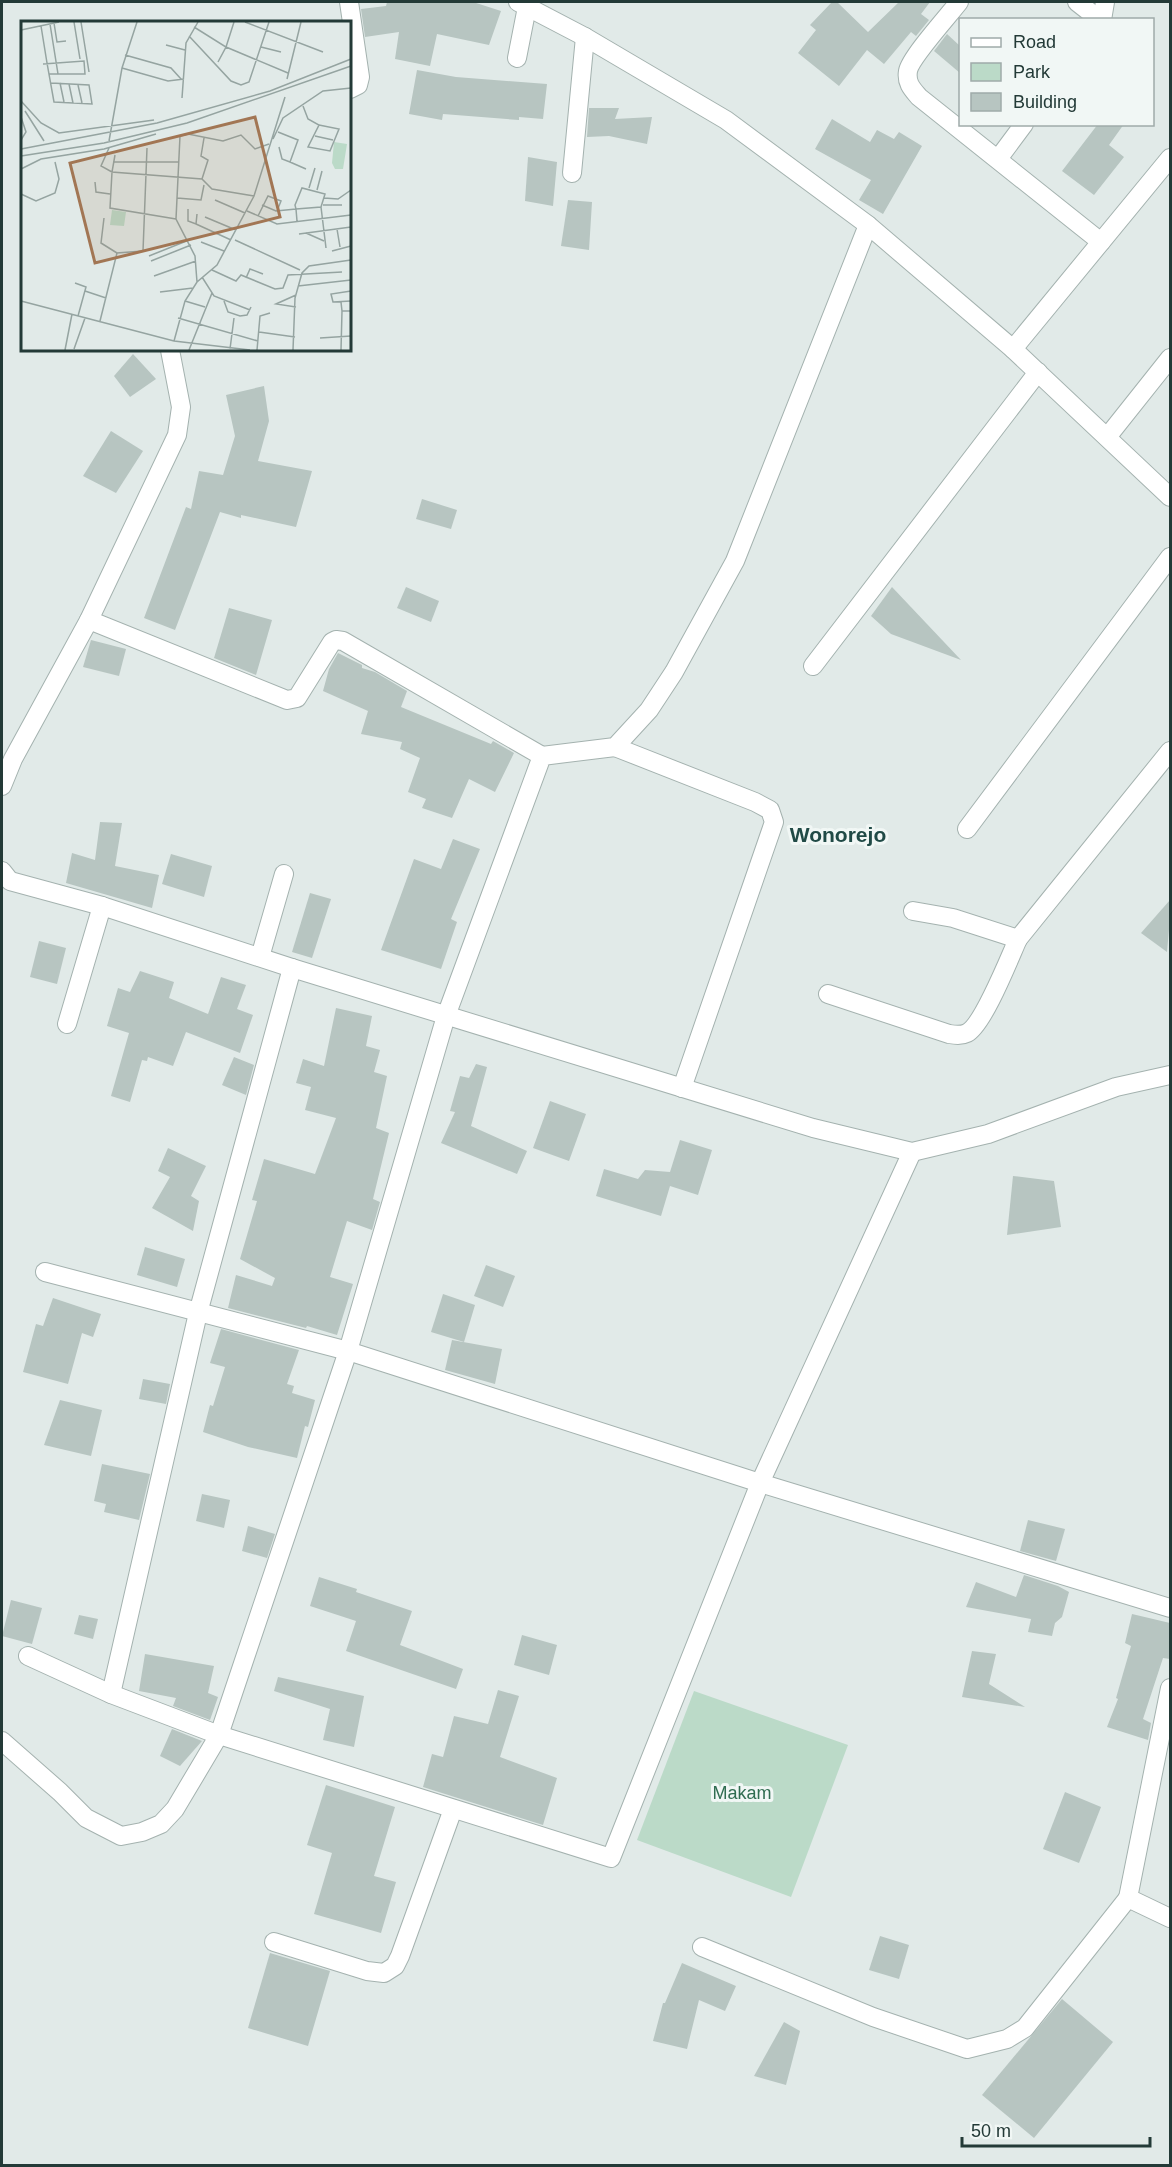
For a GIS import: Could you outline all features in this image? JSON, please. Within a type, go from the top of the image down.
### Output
[{"type":"street","points":[[349,2],[360,76],[357,85],[351,88]]},
{"type":"street","points":[[959,2],[914,58],[908,70],[909,85],[919,97],[1101,242]]},
{"type":"street","points":[[1077,2],[1098,18]]},
{"type":"street","points":[[1101,18],[1105,2]]},
{"type":"street","points":[[517,58],[522,4],[585,37],[726,120],[868,225],[1013,349],[1108,436],[1170,497]]},
{"type":"street","points":[[572,173],[585,37]]},
{"type":"street","points":[[998,159],[1023,126]]},
{"type":"street","points":[[1013,349],[1170,158]]},
{"type":"street","points":[[615,747],[649,710],[662,691],[735,561],[868,225]]},
{"type":"street","points":[[2,786],[13,759],[89,620],[177,435],[181,407],[170,351]]},
{"type":"street","points":[[1108,436],[1170,358]]},
{"type":"street","points":[[813,666],[1038,372]]},
{"type":"street","points":[[967,829],[1170,557]]},
{"type":"street","points":[[89,620],[287,700],[297,698],[332,642],[343,641],[542,756],[615,747],[770,810],[774,822],[682,1088]]},
{"type":"street","points":[[828,994],[949,1034],[962,1035],[969,1032],[979,1021],[1018,939],[1170,751]]},
{"type":"street","points":[[2,1741],[86,1818],[121,1836],[142,1832],[161,1824],[175,1809],[219,1735],[348,1351],[447,1016],[542,756]]},
{"type":"street","points":[[2,871],[10,881],[102,906],[447,1016],[813,1128],[912,1152],[988,1134],[1116,1087],[1170,1075]]},
{"type":"street","points":[[260,957],[285,874]]},
{"type":"street","points":[[67,1024],[102,906]]},
{"type":"street","points":[[913,911],[953,918],[1018,939]]},
{"type":"street","points":[[111,1694],[198,1313],[292,968]]},
{"type":"street","points":[[28,1656],[111,1694],[219,1735],[611,1858],[759,1483],[912,1152]]},
{"type":"street","points":[[45,1272],[348,1351],[759,1483],[1170,1608]]},
{"type":"street","points":[[702,1947],[873,2017],[967,2049],[1007,2039],[1025,2028],[1128,1898],[1170,1688]]},
{"type":"street","points":[[274,1942],[367,1971],[384,1973],[395,1966],[421,1903],[453,1809]]},
{"type":"street","points":[[1128,1898],[1170,1918]]},
{"type":"green space","name":"Makam","points":[[694,1691],[848,1745],[791,1897],[637,1840]]},
{"type":"building","points":[[387,2],[473,2],[501,11],[489,45],[437,34],[430,66],[395,59],[399,32],[365,37],[361,9],[386,6]]},
{"type":"building","points":[[832,2],[837,2],[868,32],[899,2],[930,2],[921,14],[929,20],[916,36],[911,32],[884,64],[867,50],[839,86],[798,53],[816,30],[810,25]]},
{"type":"building","points":[[947,34],[959,45],[959,72],[934,51]]},
{"type":"building","points":[[417,70],[456,77],[547,84],[543,119],[519,117],[519,120],[443,114],[442,120],[409,114]]},
{"type":"building","points":[[589,108],[619,108],[615,119],[652,117],[647,144],[609,136],[587,137]]},
{"type":"building","points":[[832,119],[870,142],[877,130],[894,139],[899,132],[922,146],[883,214],[859,200],[871,180],[815,149]]},
{"type":"building","points":[[1096,126],[1123,126],[1109,145],[1124,157],[1094,195],[1062,171]]},
{"type":"building","points":[[528,157],[557,162],[553,206],[525,201]]},
{"type":"building","points":[[568,200],[592,202],[589,250],[561,246]]},
{"type":"building","points":[[133,354],[156,379],[130,397],[114,376]]},
{"type":"building","points":[[264,386],[269,421],[258,461],[312,471],[296,527],[241,515],[241,518],[220,512],[175,630],[144,618],[186,507],[191,509],[199,471],[223,475],[235,436],[226,395]]},
{"type":"building","points":[[111,431],[143,451],[116,493],[83,476]]},
{"type":"building","points":[[422,499],[457,510],[451,529],[416,519]]},
{"type":"building","points":[[406,587],[439,601],[431,622],[397,608]]},
{"type":"building","points":[[892,587],[961,660],[891,634],[871,616]]},
{"type":"building","points":[[229,608],[272,620],[256,675],[214,658]]},
{"type":"building","points":[[91,640],[126,649],[119,676],[83,667]]},
{"type":"building","points":[[338,653],[407,691],[401,707],[491,744],[493,741],[514,753],[495,792],[469,779],[452,818],[422,808],[426,799],[408,792],[420,758],[400,749],[402,742],[361,734],[368,711],[323,691],[329,669]]},
{"type":"building","points":[[100,822],[122,823],[115,866],[159,875],[152,908],[66,883],[72,853],[95,860]]},
{"type":"building","points":[[453,839],[480,849],[451,919],[457,922],[441,969],[381,950],[414,859],[441,869]]},
{"type":"building","points":[[171,854],[212,866],[204,897],[162,884]]},
{"type":"building","points":[[310,893],[331,899],[312,958],[292,952]]},
{"type":"building","points":[[1170,900],[1170,918],[1167,952],[1141,933]]},
{"type":"building","points":[[39,941],[66,948],[57,984],[30,977]]},
{"type":"building","points":[[140,971],[174,982],[169,998],[208,1014],[221,977],[246,985],[237,1009],[253,1015],[240,1053],[186,1032],[173,1066],[148,1057],[147,1061],[142,1060],[130,1102],[111,1096],[129,1033],[107,1026],[118,988],[130,992]]},
{"type":"building","points":[[336,1008],[372,1016],[366,1046],[380,1050],[374,1072],[387,1076],[376,1128],[389,1133],[373,1199],[380,1202],[372,1230],[347,1221],[330,1277],[353,1284],[337,1335],[228,1308],[236,1275],[272,1286],[275,1278],[240,1259],[257,1201],[252,1200],[264,1159],[315,1174],[336,1118],[305,1110],[311,1087],[296,1083],[303,1059],[324,1066]]},
{"type":"building","points":[[234,1057],[254,1065],[246,1095],[222,1085]]},
{"type":"building","points":[[476,1064],[487,1067],[471,1126],[527,1151],[517,1174],[441,1143],[455,1112],[450,1111],[460,1076],[469,1078]]},
{"type":"building","points":[[550,1101],[586,1114],[569,1161],[533,1148]]},
{"type":"building","points":[[680,1140],[712,1150],[698,1195],[670,1186],[661,1216],[596,1196],[604,1169],[638,1179],[645,1170],[670,1172]]},
{"type":"building","points":[[168,1148],[206,1166],[191,1196],[199,1201],[193,1231],[152,1208],[170,1177],[158,1171]]},
{"type":"building","points":[[1013,1176],[1054,1181],[1061,1227],[1007,1235]]},
{"type":"building","points":[[145,1247],[185,1259],[177,1287],[137,1275]]},
{"type":"building","points":[[486,1265],[515,1276],[503,1307],[474,1296]]},
{"type":"building","points":[[443,1294],[475,1305],[464,1342],[431,1332]]},
{"type":"building","points":[[53,1298],[101,1314],[93,1337],[82,1333],[68,1384],[23,1372],[36,1324],[43,1326]]},
{"type":"building","points":[[221,1329],[299,1350],[287,1384],[294,1386],[292,1393],[315,1400],[308,1427],[305,1426],[297,1458],[248,1447],[203,1432],[210,1405],[213,1406],[225,1367],[210,1363]]},
{"type":"building","points":[[452,1340],[502,1349],[495,1384],[445,1370]]},
{"type":"building","points":[[143,1379],[170,1384],[166,1404],[139,1399]]},
{"type":"building","points":[[60,1400],[102,1410],[91,1456],[44,1445]]},
{"type":"building","points":[[102,1464],[150,1474],[139,1520],[104,1512],[106,1504],[94,1501]]},
{"type":"building","points":[[202,1494],[230,1500],[224,1528],[196,1521]]},
{"type":"building","points":[[1028,1520],[1065,1529],[1056,1561],[1020,1551]]},
{"type":"building","points":[[248,1526],[275,1534],[267,1558],[242,1551]]},
{"type":"building","points":[[1024,1575],[1069,1592],[1062,1617],[1055,1623],[1052,1636],[1028,1632],[1031,1619],[966,1607],[976,1582],[1016,1597]]},
{"type":"building","points":[[319,1577],[412,1611],[400,1645],[463,1669],[456,1689],[346,1651],[356,1621],[310,1606]]},
{"type":"building","points":[[11,1600],[42,1608],[32,1644],[2,1636]]},
{"type":"building","points":[[1132,1614],[1170,1623],[1170,1659],[1163,1658],[1143,1719],[1151,1723],[1148,1740],[1107,1727],[1118,1699],[1116,1698],[1131,1646],[1125,1643]]},
{"type":"building","points":[[79,1615],[98,1619],[93,1639],[74,1634]]},
{"type":"building","points":[[522,1635],[557,1645],[549,1675],[514,1665]]},
{"type":"building","points":[[972,1651],[996,1654],[989,1684],[1025,1707],[962,1697]]},
{"type":"building","points":[[145,1654],[214,1666],[208,1693],[218,1697],[210,1720],[173,1706],[176,1698],[139,1691]]},
{"type":"building","points":[[278,1677],[364,1696],[354,1747],[323,1740],[330,1709],[274,1691]]},
{"type":"building","points":[[498,1690],[519,1696],[500,1757],[557,1778],[543,1825],[423,1787],[432,1754],[443,1757],[454,1716],[488,1724]]},
{"type":"building","points":[[172,1729],[202,1741],[180,1766],[160,1756]]},
{"type":"building","points":[[326,1785],[395,1807],[374,1876],[396,1882],[381,1933],[314,1914],[332,1853],[307,1845]]},
{"type":"building","points":[[1065,1792],[1101,1807],[1079,1863],[1043,1849]]},
{"type":"building","points":[[880,1936],[909,1945],[899,1979],[869,1970]]},
{"type":"building","points":[[270,1953],[330,1971],[308,2046],[248,2028]]},
{"type":"building","points":[[682,1963],[736,1986],[725,2011],[699,2000],[687,2049],[653,2041],[663,2003],[665,2003]]},
{"type":"building","points":[[1062,1999],[1113,2042],[1034,2138],[982,2095]]},
{"type":"building","points":[[784,2022],[800,2031],[786,2085],[754,2076]]},
{"type":"district","name":"Wonorejo","points":[[838,834]]}]
